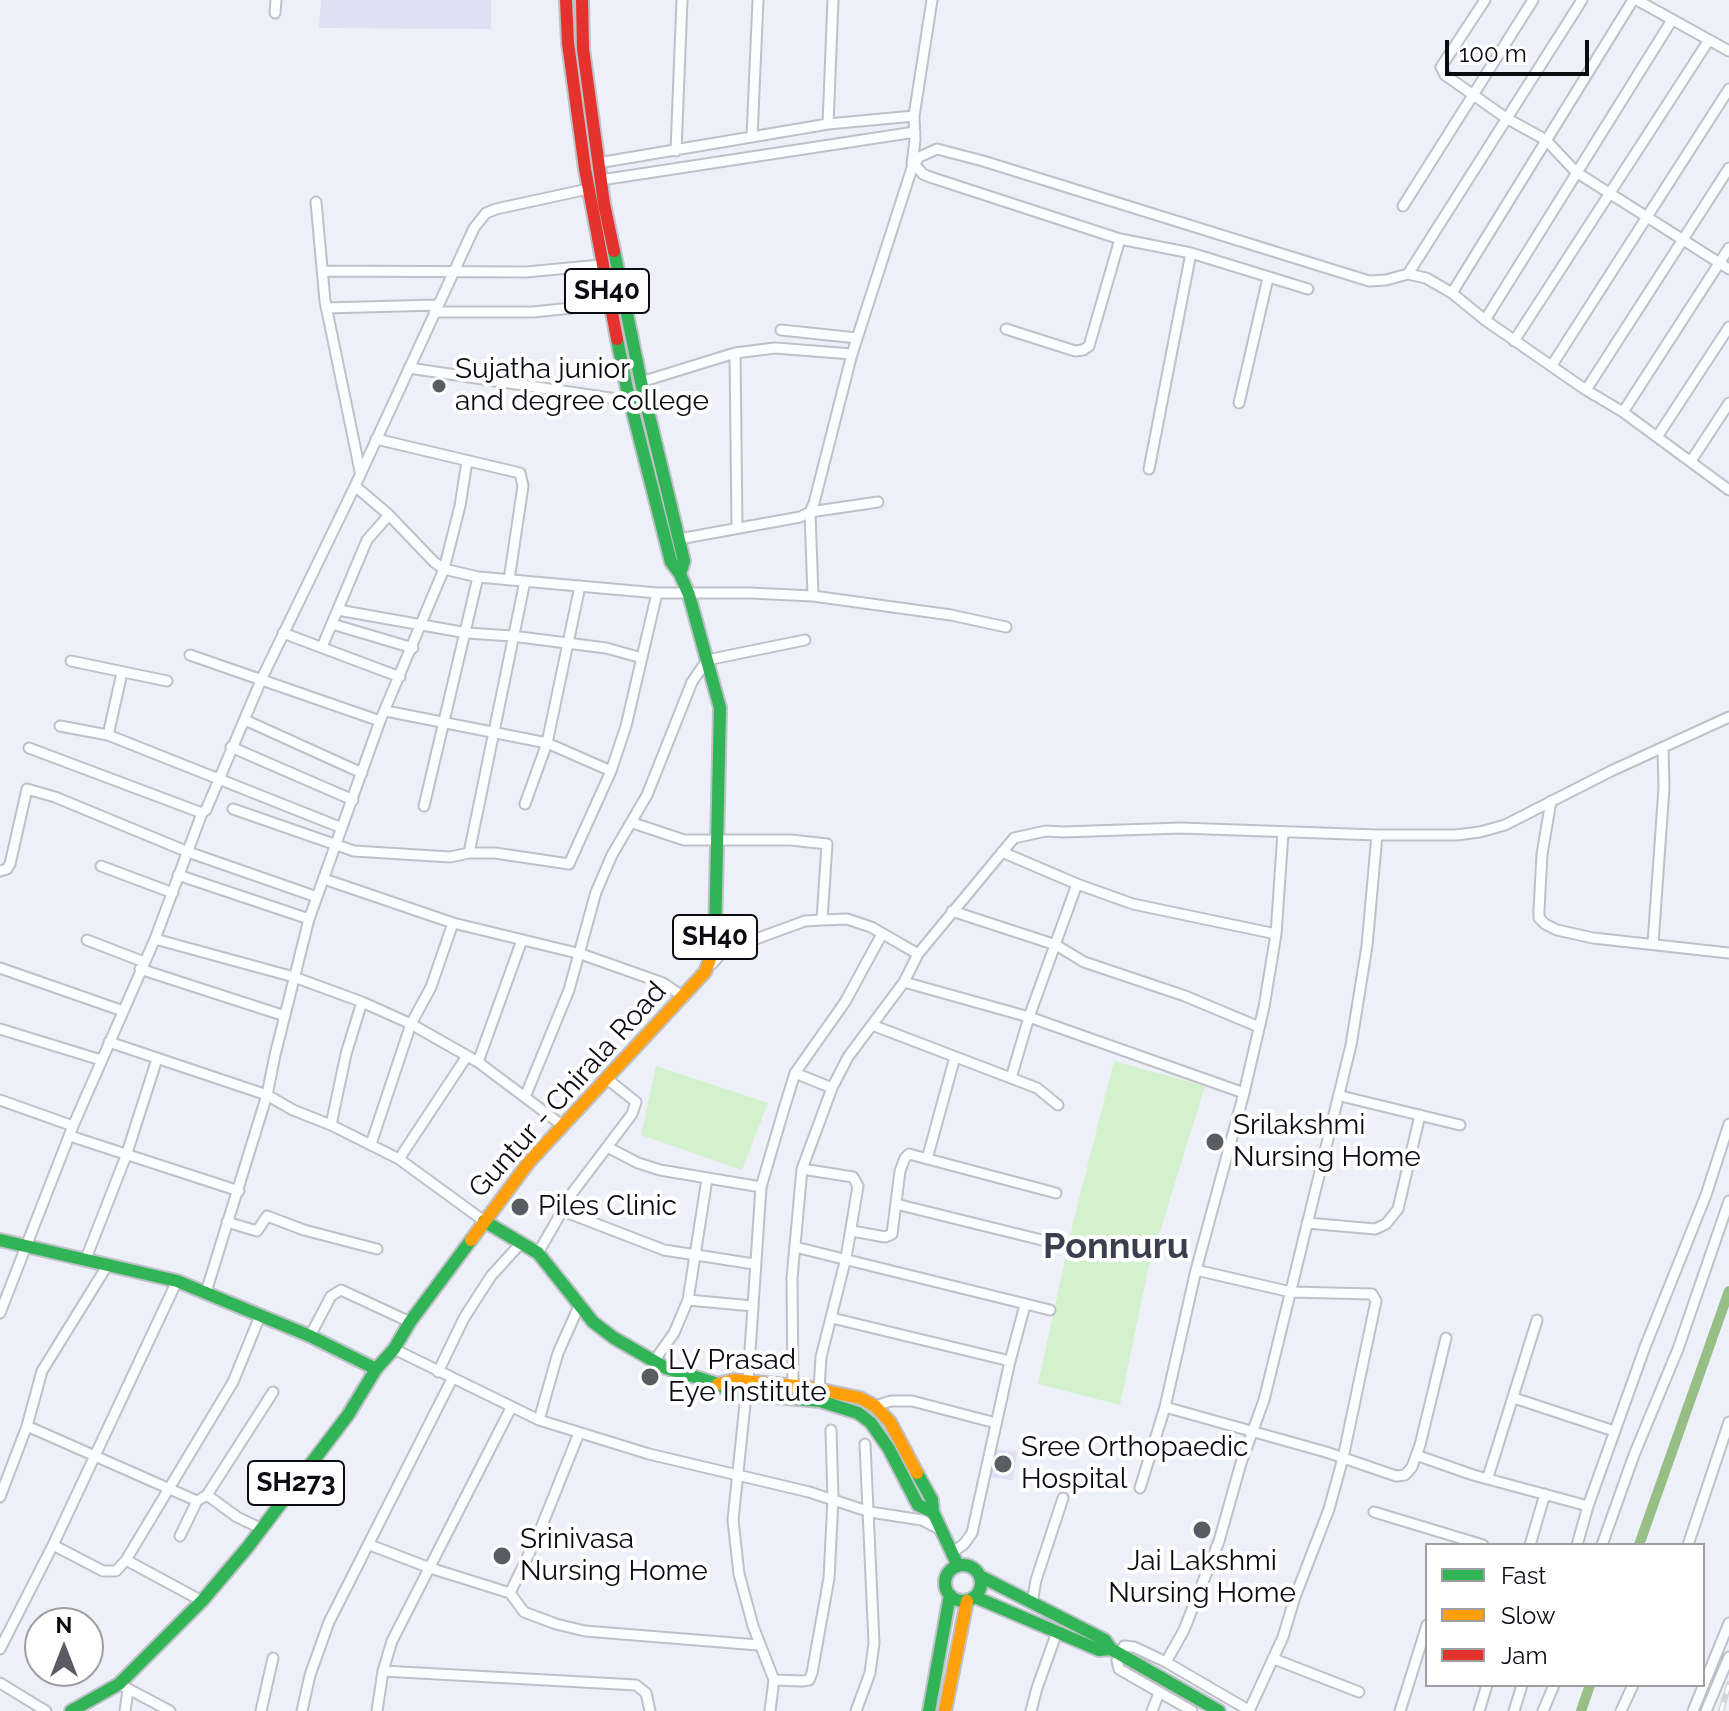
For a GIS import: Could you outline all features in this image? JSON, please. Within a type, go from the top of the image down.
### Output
[{"type":"main road","name":"Guntur - Chirala Road","points":[[71,1711],[124,1687],[202,1601],[262,1529],[348,1415],[376,1369],[394,1349],[410,1322],[529,1162],[684,997],[705,972],[713,951],[720,708],[689,595],[671,562],[630,401],[588,189],[568,43],[566,0]]},
{"type":"main road","name":"Guntur - Chirala Road","points":[[582,0],[583,49],[598,163],[641,382],[684,561],[680,574]]},
{"type":"main road","name":"Guntur - Chirala Road","points":[[484,1221],[538,1253],[593,1322],[666,1368],[718,1384],[732,1393],[820,1401],[858,1413],[871,1423],[889,1449],[918,1505],[933,1512]]},
{"type":"main road","points":[[0,1240],[177,1281],[310,1336],[376,1369]]},
{"type":"main road","name":"Guntur - Chirala Road","points":[[718,1384],[734,1380],[819,1389],[860,1398],[875,1406],[890,1422],[932,1500],[933,1512],[958,1566]]},
{"type":"main road","points":[[1120,1654],[1099,1650],[971,1599],[958,1600],[950,1595],[946,1579],[950,1571],[958,1566],[971,1566],[980,1576],[1105,1640],[1120,1654],[1219,1711]]},
{"type":"main road","points":[[945,1711],[971,1599],[982,1585],[980,1576]]},
{"type":"main road","points":[[929,1711],[950,1595]]},
{"type":"street","points":[[275,13],[276,0]]},
{"type":"street","points":[[676,151],[682,0]]},
{"type":"street","points":[[749,157],[758,0]]},
{"type":"street","points":[[828,124],[833,0]]},
{"type":"street","points":[[932,0],[914,116],[923,174],[1120,239],[1191,253],[1308,289]]},
{"type":"street","points":[[1485,0],[1441,67],[1445,75],[1506,118],[1546,140],[1576,172],[1729,269]]},
{"type":"street","points":[[1403,206],[1533,0]]},
{"type":"street","points":[[1408,274],[1582,0]]},
{"type":"street","points":[[1452,293],[1635,0],[1729,51]]},
{"type":"street","points":[[1485,320],[1672,20]]},
{"type":"street","points":[[1514,341],[1709,40]]},
{"type":"street","points":[[1552,365],[1729,89]]},
{"type":"street","points":[[598,163],[828,124],[914,116]]},
{"type":"street","points":[[601,180],[915,132]]},
{"type":"street","points":[[813,596],[810,512],[852,354],[919,160],[937,149],[1369,281],[1408,274],[1426,278],[1727,485]]},
{"type":"street","points":[[1586,390],[1729,168]]},
{"type":"street","points":[[0,1313],[71,1131],[155,939],[202,813],[206,810],[262,678],[474,228],[486,213],[588,189]]},
{"type":"street","points":[[316,202],[326,308],[360,472]]},
{"type":"street","points":[[1006,329],[1075,351],[1089,346],[1120,239]]},
{"type":"street","points":[[1623,412],[1729,248]]},
{"type":"street","points":[[1149,469],[1191,253]]},
{"type":"street","points":[[322,271],[526,272],[601,265]]},
{"type":"street","points":[[1239,403],[1268,278]]},
{"type":"street","points":[[326,308],[533,312],[610,304]]},
{"type":"street","points":[[1657,437],[1729,327]]},
{"type":"street","points":[[781,330],[857,338]]},
{"type":"street","points":[[641,382],[735,353],[775,348],[852,354]]},
{"type":"street","points":[[735,353],[737,527]]},
{"type":"street","points":[[409,368],[630,401]]},
{"type":"street","points":[[1691,461],[1729,403]]},
{"type":"street","points":[[376,439],[516,471],[523,478],[509,580]]},
{"type":"street","points":[[206,1292],[267,1095],[309,919],[383,716],[444,569],[460,506],[467,461]]},
{"type":"street","points":[[355,486],[389,515],[434,562],[444,569],[478,577],[689,595],[750,593],[813,596],[951,615],[1006,627]]},
{"type":"street","points":[[679,539],[800,517],[810,512],[878,502]]},
{"type":"street","points":[[322,647],[367,540],[389,515]]},
{"type":"street","points":[[424,806],[478,577]]},
{"type":"street","points":[[469,853],[525,581]]},
{"type":"street","points":[[525,804],[547,743],[580,586]]},
{"type":"street","points":[[233,809],[354,851],[450,857],[495,853],[569,864],[611,771],[626,726],[657,593]]},
{"type":"street","points":[[338,610],[467,633],[606,648],[642,658]]},
{"type":"street","points":[[332,624],[413,648]]},
{"type":"street","points":[[283,633],[400,677]]},
{"type":"street","points":[[525,1097],[569,990],[596,892],[612,855],[647,795],[692,682],[707,660],[805,640]]},
{"type":"street","points":[[190,655],[383,716],[444,723],[547,743],[611,771]]},
{"type":"street","points":[[71,661],[167,681]]},
{"type":"street","points":[[108,735],[122,673]]},
{"type":"street","points":[[793,1387],[792,1278],[802,1169],[832,1088],[848,1057],[904,982],[918,954],[1014,838],[1046,831],[1223,829],[1377,835],[1480,832],[1505,825],[1729,717]]},
{"type":"street","points":[[245,720],[362,773]]},
{"type":"street","points":[[60,726],[108,735],[342,828]]},
{"type":"street","points":[[231,747],[353,800]]},
{"type":"street","points":[[29,748],[202,813]]},
{"type":"street","points":[[1653,943],[1664,802],[1663,748]]},
{"type":"street","points":[[0,871],[10,864],[27,789],[55,797],[188,852],[317,897]]},
{"type":"street","points":[[1551,801],[1542,854],[1539,918],[1545,924],[1593,938],[1729,953]]},
{"type":"street","points":[[633,823],[684,840],[791,840],[827,844],[822,920]]},
{"type":"street","points":[[1140,1488],[1165,1407],[1196,1270],[1259,1027],[1276,934],[1283,833]]},
{"type":"street","points":[[1166,1662],[1184,1630],[1204,1580],[1264,1400],[1341,1096],[1367,946],[1377,835]]},
{"type":"street","points":[[1002,852],[1133,904],[1276,934]]},
{"type":"street","points":[[101,866],[173,893]]},
{"type":"street","points":[[178,875],[309,919]]},
{"type":"street","points":[[324,879],[453,923],[581,954],[663,983],[684,997]]},
{"type":"street","points":[[1011,1078],[1029,1017],[1077,884]]},
{"type":"street","points":[[952,911],[1056,945],[1084,962],[1185,996],[1259,1027]]},
{"type":"street","points":[[705,972],[723,951],[805,921],[847,919],[918,954]]},
{"type":"street","points":[[371,1144],[411,1024],[431,987],[453,923]]},
{"type":"street","points":[[748,1381],[761,1187],[795,1073],[845,1002],[882,934]]},
{"type":"street","points":[[155,939],[294,977],[411,1024],[478,1062],[562,1125]]},
{"type":"street","points":[[87,940],[142,966],[285,1016]]},
{"type":"street","points":[[478,1062],[522,940]]},
{"type":"street","points":[[0,968],[123,1011]]},
{"type":"street","points":[[904,982],[1029,1017],[1244,1093]]},
{"type":"street","points":[[331,1125],[346,1054],[362,1002]]},
{"type":"street","points":[[872,1025],[1037,1088],[1058,1105]]},
{"type":"street","points":[[0,1029],[101,1060]]},
{"type":"street","points":[[109,1042],[267,1095],[293,1110],[371,1144],[399,1159],[484,1221]]},
{"type":"street","points":[[399,1159],[467,1056]]},
{"type":"street","points":[[927,1159],[955,1057]]},
{"type":"street","points":[[85,1261],[126,1156],[157,1059]]},
{"type":"street","points":[[795,1073],[832,1088]]},
{"type":"street","points":[[538,1253],[589,1170],[609,1148],[632,1114],[636,1102],[606,1078]]},
{"type":"street","points":[[1341,1096],[1460,1125]]},
{"type":"street","points":[[0,1100],[126,1156],[239,1191]]},
{"type":"street","points":[[1307,1223],[1375,1229],[1386,1224],[1398,1209],[1420,1115]]},
{"type":"street","points":[[1578,1543],[1614,1431],[1706,1195],[1729,1124]]},
{"type":"street","points":[[609,1148],[660,1170],[761,1187]]},
{"type":"street","points":[[852,1231],[889,1237],[893,1230],[905,1158],[909,1154],[1056,1193]]},
{"type":"street","points":[[802,1169],[855,1178],[858,1186],[852,1231],[821,1357],[819,1389]]},
{"type":"street","points":[[654,1361],[674,1333],[688,1300],[707,1179]]},
{"type":"street","points":[[1603,1543],[1634,1455],[1678,1349],[1729,1201]]},
{"type":"street","points":[[896,1204],[1062,1245]]},
{"type":"street","points":[[563,1211],[664,1250],[754,1264]]},
{"type":"street","points":[[227,1222],[257,1231],[267,1216],[304,1230],[377,1249]]},
{"type":"street","points":[[438,1372],[464,1318],[484,1287],[522,1242]]},
{"type":"street","points":[[795,1247],[1050,1310]]},
{"type":"street","points":[[0,1497],[27,1426],[42,1371],[107,1266]]},
{"type":"street","points":[[1192,1711],[1119,1669],[1116,1665],[1120,1654],[1128,1645],[1166,1662],[1249,1711],[1274,1659],[1329,1509],[1343,1458],[1376,1301],[1372,1294],[1291,1292],[1196,1270]]},
{"type":"street","points":[[0,1649],[53,1545],[177,1281]]},
{"type":"street","points":[[310,1336],[331,1296],[341,1290],[410,1322]]},
{"type":"street","points":[[688,1300],[753,1306]]},
{"type":"street","points":[[953,1552],[972,1533],[1025,1305]]},
{"type":"street","points":[[539,1420],[558,1353],[579,1306]]},
{"type":"street","points":[[53,1545],[109,1573],[116,1571],[126,1560],[233,1382],[260,1316]]},
{"type":"street","points":[[832,1318],[1010,1361]]},
{"type":"street","points":[[1488,1477],[1537,1320]]},
{"type":"street","points":[[1165,1407],[1400,1476],[1409,1472],[1416,1455],[1446,1338]]},
{"type":"street","points":[[394,1349],[539,1420],[649,1454],[833,1499],[870,1512],[922,1520],[944,1532]]},
{"type":"street","points":[[302,1711],[310,1675],[329,1622],[452,1379]]},
{"type":"street","points":[[180,1536],[197,1501],[207,1495],[273,1392]]},
{"type":"street","points":[[746,1395],[736,1476],[734,1544],[758,1645],[774,1680],[770,1711]]},
{"type":"street","points":[[1514,1398],[1614,1431]]},
{"type":"street","points":[[875,1406],[891,1401],[912,1401],[996,1423]]},
{"type":"street","points":[[377,1711],[383,1671],[392,1641],[511,1408]]},
{"type":"street","points":[[1689,1543],[1729,1422]]},
{"type":"street","points":[[27,1426],[197,1501]]},
{"type":"street","points":[[774,1680],[802,1681],[811,1677],[828,1587],[833,1499],[831,1430]]},
{"type":"street","points":[[510,1593],[539,1533],[579,1433]]},
{"type":"street","points":[[856,1711],[870,1673],[874,1643],[865,1444]]},
{"type":"street","points":[[1416,1455],[1588,1506]]},
{"type":"street","points":[[1531,1543],[1545,1494]]},
{"type":"street","points":[[207,1495],[237,1517],[262,1529]]},
{"type":"street","points":[[1032,1603],[1036,1580],[1063,1498]]},
{"type":"street","points":[[1374,1512],[1454,1540]]},
{"type":"street","points":[[370,1545],[510,1593],[524,1612],[556,1624],[585,1631],[758,1645]]},
{"type":"street","points":[[126,1560],[202,1601]]},
{"type":"street","points":[[1705,1680],[1729,1623]]},
{"type":"street","points":[[1400,1711],[1425,1631]]},
{"type":"street","points":[[1031,1711],[1057,1632]]},
{"type":"street","points":[[1706,1711],[1728,1659],[1715,1654]]},
{"type":"street","points":[[261,1711],[273,1658]]},
{"type":"street","points":[[1274,1659],[1359,1692]]},
{"type":"street","points":[[383,1671],[636,1685],[646,1693],[650,1711]]},
{"type":"street","points":[[0,1683],[46,1711]]},
{"type":"street","points":[[125,1711],[124,1687],[170,1711]]},
{"type":"street","points":[[1479,1711],[1486,1687]]},
{"type":"street","points":[[1514,1711],[1521,1687]]},
{"type":"street","points":[[1543,1711],[1553,1687]]},
{"type":"street","points":[[1621,1711],[1632,1687]]},
{"type":"street","points":[[1693,1711],[1702,1687]]},
{"type":"street","points":[[1152,1711],[1159,1693]]},
{"type":"shaded area","points":[[321,0],[491,0],[491,29],[319,28]]},
{"type":"shaded area","name":"Sree Orthopaedic Hospital","points":[[993,1449],[1017,1452],[1013,1480],[989,1477]]},
{"type":"green space","points":[[1114,1061],[1205,1086],[1148,1270],[1120,1405],[1038,1384],[1073,1223]]},
{"type":"green space","points":[[656,1066],[768,1103],[742,1170],[641,1135]]},
{"type":"waterway","points":[[1640,1543],[1729,1291]]},
{"type":"waterway","points":[[1581,1711],[1589,1687]]},
{"type":"railway","points":[[1721,1711],[1729,1684]]},
{"type":"traffic: fast","points":[[614,251],[641,382],[684,561],[680,574]]},
{"type":"traffic: fast","points":[[617,339],[671,562],[689,595],[720,708],[715,936]]},
{"type":"traffic: fast","points":[[484,1221],[538,1253],[593,1322],[666,1368],[718,1384],[732,1393],[820,1401],[858,1413],[871,1423],[889,1449],[918,1505],[933,1512]]},
{"type":"traffic: fast","points":[[0,1240],[177,1281],[310,1336],[376,1369]]},
{"type":"traffic: fast","points":[[71,1711],[119,1684],[202,1601],[247,1548],[348,1415],[376,1369],[394,1349],[410,1322],[471,1240]]},
{"type":"traffic: fast","points":[[917,1473],[932,1500],[933,1512],[958,1566]]},
{"type":"traffic: fast","points":[[963,1565],[976,1570],[981,1583],[976,1596],[963,1601],[950,1596],[945,1583],[950,1570],[963,1565]]},
{"type":"traffic: fast","points":[[980,1576],[1105,1640],[1111,1649],[1219,1711]]},
{"type":"traffic: fast","points":[[929,1711],[950,1595]]},
{"type":"traffic: fast","points":[[975,1597],[1099,1650],[1111,1649]]},
{"type":"traffic: slow","points":[[471,1240],[529,1162],[705,972],[715,936]]},
{"type":"traffic: slow","points":[[718,1384],[734,1380],[807,1387],[860,1398],[875,1406],[890,1422],[917,1473]]},
{"type":"traffic: slow","points":[[945,1711],[967,1601]]},
{"type":"traffic: jam","points":[[566,0],[568,43],[585,169],[617,339]]},
{"type":"traffic: jam","points":[[582,0],[583,49],[604,204],[614,251]]},
{"type":"place","name":"Sujatha junior and degree college","points":[[439,386]]},
{"type":"place","name":"Srilakshmi Nursing Home","points":[[1215,1142]]},
{"type":"place","name":"Piles Clinic","points":[[520,1207]]},
{"type":"place","name":"LV Prasad Eye Institute","points":[[650,1377]]},
{"type":"place","name":"Sree Orthopaedic Hospital","points":[[1003,1464]]},
{"type":"place","name":"Jai Lakshmi Nursing Home","points":[[1202,1530]]},
{"type":"place","name":"Srinivasa Nursing Home","points":[[502,1556]]},
{"type":"district","name":"Ponnuru","points":[[1116,1247]]}]
